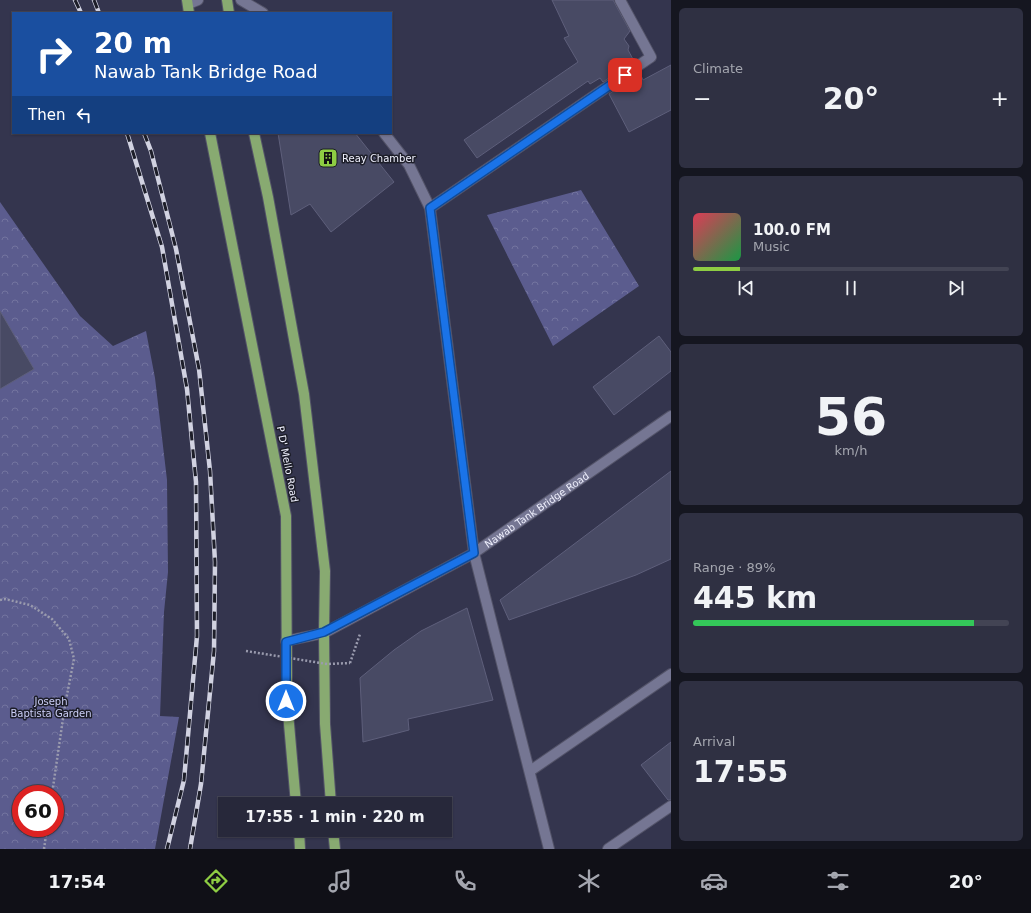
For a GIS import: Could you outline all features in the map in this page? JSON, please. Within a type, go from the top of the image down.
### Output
[{"type":"main road","points":[[226,0],[229,12]]},
{"type":"main road","name":"P D' Mello Road","points":[[210,134],[286,516],[286,701],[295,797]]},
{"type":"main road","points":[[254,134],[304,394],[325,571],[325,724],[330,797]]},
{"type":"main road","points":[[299,837],[300,849]]},
{"type":"main road","points":[[333,837],[334,849]]},
{"type":"street","points":[[188,6],[198,0]]},
{"type":"street","points":[[241,0],[261,12]]},
{"type":"street","points":[[430,208],[651,57],[620,0]]},
{"type":"street","points":[[385,134],[409,165],[430,208],[474,553],[550,849]]},
{"type":"street","name":"Nawab Tank Bridge Road","points":[[286,642],[324,632],[474,553],[671,416]]},
{"type":"street","points":[[530,771],[671,674]]},
{"type":"street","points":[[608,849],[671,806]]},
{"type":"path","points":[[0,600],[4,599],[30,605],[52,619],[69,639],[74,659],[65,705],[53,785]]},
{"type":"path","points":[[246,651],[327,664],[350,663]]},
{"type":"path","points":[[44,849],[46,837]]},
{"type":"green space","points":[[581,190],[639,286],[553,346],[487,215]]},
{"type":"green space","name":"Joseph Baptista Garden","points":[[0,202],[80,316],[113,346],[146,331],[155,378],[167,480],[168,572],[164,612],[160,716],[179,717],[155,849],[0,849]]},
{"type":"building","points":[[552,0],[613,0],[630,31],[624,39],[629,46],[628,50],[634,61],[603,82],[600,78],[590,84],[588,81],[477,158],[464,140],[578,62],[564,38],[569,36]]},
{"type":"building","points":[[671,65],[671,110],[629,132],[609,94],[640,73],[643,80]]},
{"type":"building","name":"Reay Chamber","points":[[278,134],[356,134],[394,182],[331,232],[310,204],[291,215]]},
{"type":"building","points":[[0,311],[34,369],[0,389]]},
{"type":"building","points":[[659,336],[671,352],[671,371],[614,415],[593,387]]},
{"type":"building","points":[[671,471],[671,559],[636,575],[509,620],[500,600]]},
{"type":"building","points":[[467,608],[493,700],[408,719],[409,730],[363,742],[360,678],[394,650],[421,631]]},
{"type":"building","points":[[671,742],[671,800],[668,800],[641,765]]},
{"type":"railway","points":[[75,0],[81,12]]},
{"type":"railway","points":[[94,0],[99,12]]},
{"type":"railway","points":[[127,134],[162,247],[187,389],[196,482],[197,636],[184,780],[167,849]]},
{"type":"railway","points":[[144,134],[151,151],[176,249],[199,369],[210,471],[215,562],[214,651],[201,784],[190,849]]},
{"type":"place","name":"Reay Chamber","points":[[328,158]]},
{"type":"route","points":[[286,701],[286,642],[324,632],[474,553],[430,208],[625,75]]}]
